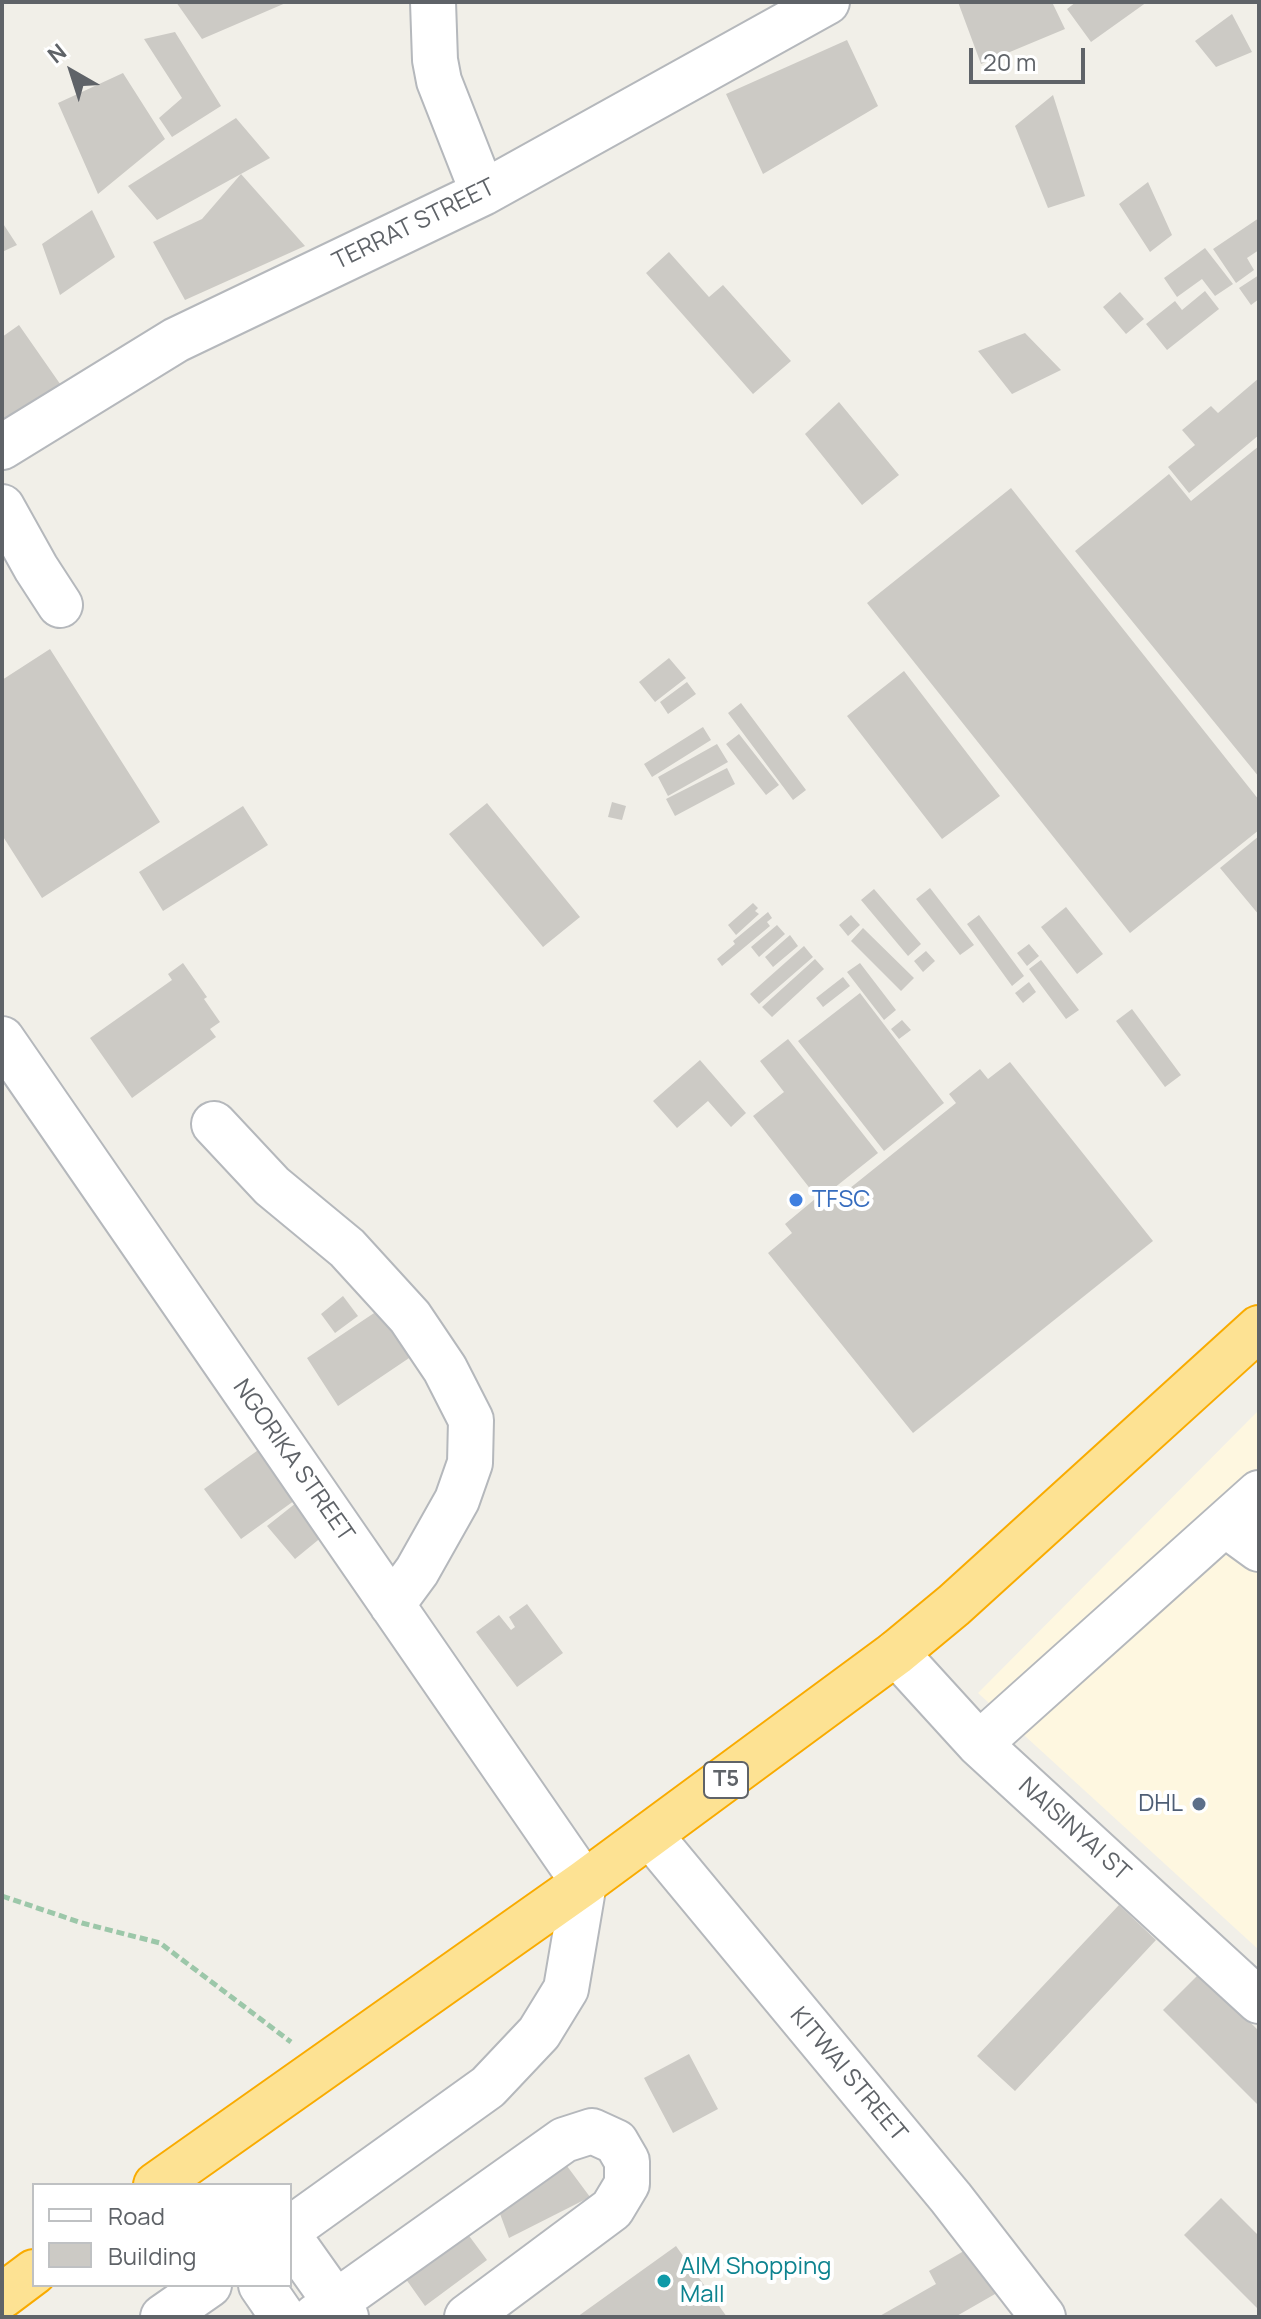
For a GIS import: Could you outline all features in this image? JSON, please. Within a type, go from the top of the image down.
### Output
[{"type":"highway","name":"T5","points":[[159,2183],[584,1883],[896,1653],[954,1605],[1259,1328]]},
{"type":"highway","points":[[2,2296],[32,2274]]},
{"type":"street","points":[[433,2],[439,81],[483,193]]},
{"type":"street","name":"TERRAT STREET","points":[[2,447],[176,340],[483,193],[827,2]]},
{"type":"street","points":[[2,507],[60,605]]},
{"type":"street","name":"NGORIKA STREET","points":[[2,1039],[584,1883]]},
{"type":"street","points":[[214,1124],[272,1186],[347,1248],[410,1317],[445,1369],[471,1420],[470,1463],[457,1500],[417,1571],[392,1605]]},
{"type":"street","points":[[979,1744],[1242,1537],[1259,1493]]},
{"type":"street","name":"NAISINYAI ST","points":[[896,1653],[979,1744],[1259,2001]]},
{"type":"street","name":"KITWAI STREET","points":[[650,1835],[951,2198],[1043,2317]]},
{"type":"street","points":[[292,2228],[488,2087],[539,2033],[566,1989],[584,1883]]},
{"type":"street","points":[[292,2242],[332,2312],[564,2140],[592,2131],[616,2142],[627,2161],[627,2184],[612,2209],[467,2317]]},
{"type":"street","points":[[163,2317],[206,2287]]},
{"type":"street","points":[[262,2287],[283,2317]]},
{"type":"path","points":[[2,1896],[82,1923],[160,1943],[324,2067]]},
{"type":"shaded area","points":[[1259,1410],[1259,1950],[978,1693]]},
{"type":"building","points":[[176,2],[288,2],[202,39]]},
{"type":"building","points":[[958,2],[1052,2],[1065,29],[981,64]]},
{"type":"building","points":[[1076,2],[1147,2],[1091,42],[1067,9]]},
{"type":"building","points":[[1232,14],[1252,52],[1216,67],[1195,41]]},
{"type":"building","points":[[175,32],[221,106],[172,137],[159,118],[182,98],[144,39]]},
{"type":"building","points":[[847,40],[878,106],[763,174],[726,94]]},
{"type":"building","points":[[123,73],[165,139],[98,194],[58,103]]},
{"type":"building","points":[[1053,95],[1085,196],[1048,208],[1015,126]]},
{"type":"building","points":[[236,118],[270,158],[157,220],[128,186]]},
{"type":"building","points":[[241,174],[305,246],[185,300],[153,242],[202,219]]},
{"type":"building","points":[[1148,182],[1172,235],[1150,252],[1119,204]]},
{"type":"building","points":[[92,210],[115,257],[60,295],[42,244]]},
{"type":"building","points":[[1259,218],[1259,250],[1247,258],[1254,270],[1236,283],[1213,249]]},
{"type":"building","points":[[2,222],[17,245],[2,252]]},
{"type":"building","points":[[1205,248],[1233,284],[1215,296],[1202,279],[1177,297],[1164,278]]},
{"type":"building","points":[[669,252],[709,297],[723,285],[791,361],[753,394],[646,273]]},
{"type":"building","points":[[1259,275],[1259,299],[1251,305],[1239,288]]},
{"type":"building","points":[[1205,291],[1219,309],[1167,350],[1146,324],[1175,301],[1182,310]]},
{"type":"building","points":[[1120,292],[1144,319],[1126,334],[1103,307]]},
{"type":"building","points":[[19,325],[65,391],[2,430],[2,337]]},
{"type":"building","points":[[1025,333],[1061,370],[1012,394],[978,351]]},
{"type":"building","points":[[1259,378],[1259,435],[1189,493],[1168,467],[1195,445],[1182,430],[1211,406],[1218,413]]},
{"type":"building","points":[[839,402],[899,475],[862,505],[805,434]]},
{"type":"building","points":[[1259,446],[1259,777],[1075,551],[1169,474],[1191,501]]},
{"type":"building","points":[[1011,488],[1259,800],[1259,830],[1130,933],[867,603]]},
{"type":"building","points":[[50,649],[160,822],[42,898],[2,835],[2,680]]},
{"type":"building","points":[[669,658],[686,678],[655,702],[639,682]]},
{"type":"building","points":[[904,671],[1000,796],[942,839],[847,716]]},
{"type":"building","points":[[687,682],[696,694],[668,714],[660,702]]},
{"type":"building","points":[[741,703],[806,790],[793,800],[728,713]]},
{"type":"building","points":[[703,727],[711,740],[652,777],[644,764]]},
{"type":"building","points":[[739,734],[779,785],[766,795],[726,744]]},
{"type":"building","points":[[717,744],[728,762],[668,796],[658,777]]},
{"type":"building","points":[[727,768],[735,784],[675,816],[666,799]]},
{"type":"building","points":[[612,802],[626,806],[622,820],[608,817]]},
{"type":"building","points":[[487,803],[580,917],[543,947],[449,834]]},
{"type":"building","points":[[243,806],[268,845],[163,911],[139,872]]},
{"type":"building","points":[[1259,836],[1259,915],[1220,868]]},
{"type":"building","points":[[930,888],[974,945],[960,955],[916,899]]},
{"type":"building","points":[[874,889],[921,944],[908,956],[861,900]]},
{"type":"building","points":[[753,903],[759,914],[736,935],[728,925]]},
{"type":"building","points":[[1066,907],[1103,954],[1077,974],[1041,927]]},
{"type":"building","points":[[768,912],[772,918],[767,922],[770,926],[722,966],[717,959]]},
{"type":"building","points":[[851,915],[860,925],[848,936],[839,925]]},
{"type":"building","points":[[979,915],[1024,976],[1012,986],[967,924]]},
{"type":"building","points":[[777,925],[785,934],[759,957],[751,947]]},
{"type":"building","points":[[863,928],[914,978],[901,991],[851,941]]},
{"type":"building","points":[[790,935],[798,946],[773,967],[765,957]]},
{"type":"building","points":[[1029,944],[1039,956],[1027,966],[1017,953]]},
{"type":"building","points":[[804,946],[813,957],[759,1004],[750,994]]},
{"type":"building","points":[[926,951],[935,961],[923,972],[914,961]]},
{"type":"building","points":[[815,959],[824,969],[772,1017],[762,1007]]},
{"type":"building","points":[[1041,960],[1079,1010],[1066,1019],[1029,969]]},
{"type":"building","points":[[183,963],[220,1022],[210,1029],[216,1037],[132,1098],[90,1038],[172,980],[168,974]]},
{"type":"building","points":[[860,963],[896,1010],[884,1020],[847,972]]},
{"type":"building","points":[[843,977],[850,986],[823,1007],[816,998]]},
{"type":"building","points":[[1029,982],[1036,992],[1023,1003],[1015,993]]},
{"type":"building","points":[[860,993],[944,1103],[884,1151],[798,1041]]},
{"type":"building","points":[[1132,1009],[1181,1075],[1165,1087],[1116,1021]]},
{"type":"building","points":[[902,1020],[911,1030],[899,1039],[891,1029]]},
{"type":"building","points":[[788,1039],[878,1153],[819,1200],[753,1116],[784,1092],[760,1061]]},
{"type":"building","points":[[700,1060],[746,1113],[731,1127],[708,1101],[677,1128],[653,1101]]},
{"type":"building","points":[[1010,1062],[1153,1241],[913,1433],[768,1253],[792,1233],[785,1224],[815,1199],[824,1209],[956,1103],[949,1094],[980,1069],[988,1079]]},
{"type":"building","points":[[343,1296],[358,1316],[335,1333],[321,1314]]},
{"type":"building","points":[[389,1303],[421,1350],[338,1406],[307,1358]]},
{"type":"building","points":[[261,1448],[298,1498],[241,1539],[204,1489]]},
{"type":"building","points":[[296,1503],[323,1536],[295,1559],[267,1526]]},
{"type":"building","points":[[527,1604],[563,1653],[517,1687],[476,1632],[499,1615],[511,1630],[515,1627],[509,1617]]},
{"type":"building","points":[[1119,1905],[1156,1940],[1015,2091],[977,2056]]},
{"type":"building","points":[[1200,1973],[1259,2031],[1259,2106],[1163,2010]]},
{"type":"building","points":[[689,2054],[718,2109],[673,2133],[644,2078]]},
{"type":"building","points":[[567,2166],[590,2197],[509,2238],[493,2195]]},
{"type":"building","points":[[1221,2198],[1259,2236],[1257,2308],[1184,2235]]},
{"type":"building","points":[[464,2229],[487,2260],[425,2306],[403,2275]]},
{"type":"building","points":[[976,2244],[1002,2290],[955,2317],[878,2317],[936,2284],[929,2271]]},
{"type":"building","name":"AIM Shopping Mall","points":[[676,2246],[727,2317],[577,2317]]},
{"type":"place","name":"TFSC","points":[[796,1200]]},
{"type":"place","name":"DHL","points":[[1199,1804]]},
{"type":"place","name":"AIM Shopping Mall","points":[[664,2281]]}]
